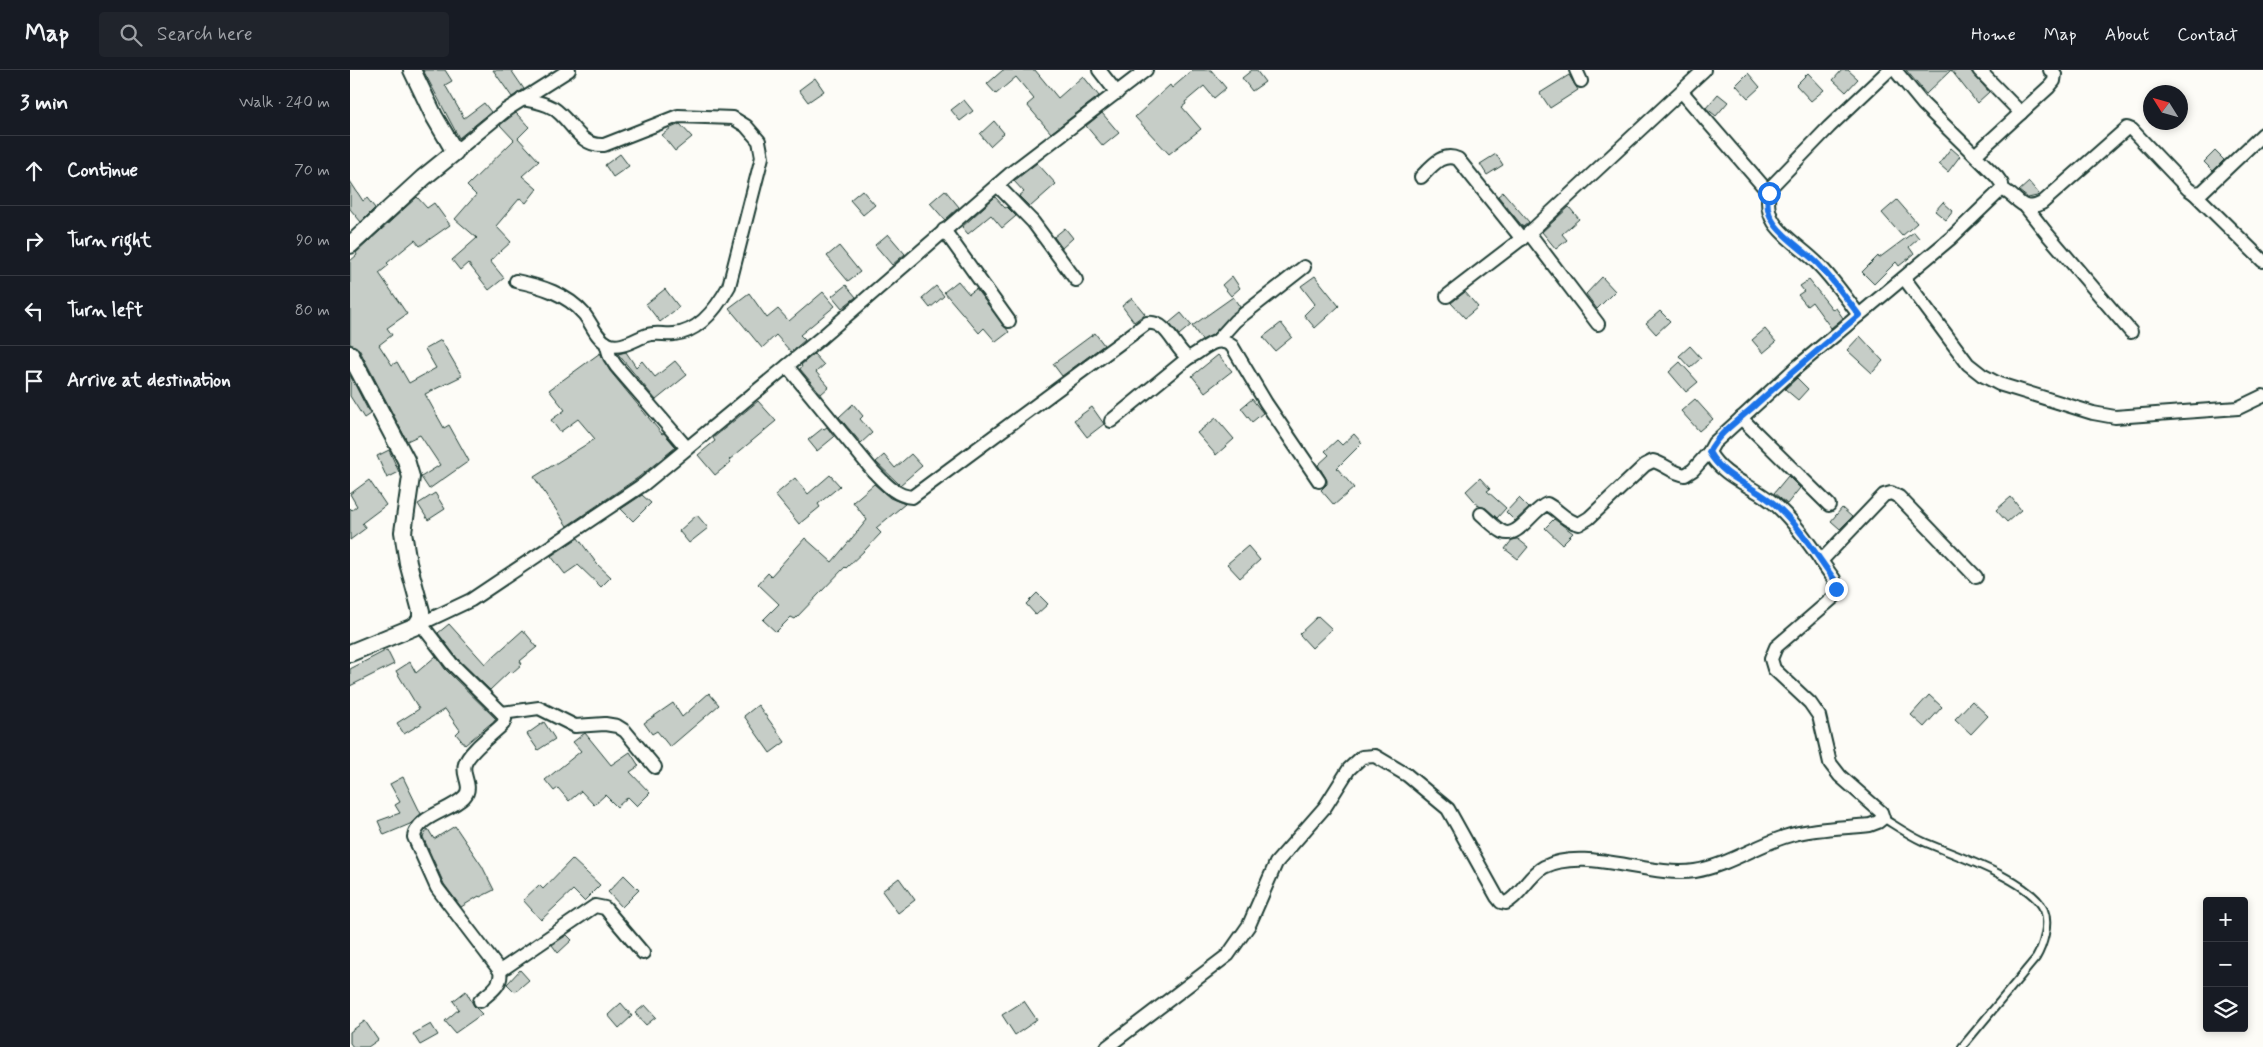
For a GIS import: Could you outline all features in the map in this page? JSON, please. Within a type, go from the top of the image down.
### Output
[{"type":"street","points":[[412,70],[434,116],[455,152]]},
{"type":"street","points":[[350,245],[423,178],[455,152],[522,99],[569,70]]},
{"type":"street","points":[[1099,70],[1117,93]]},
{"type":"street","points":[[350,653],[419,625],[471,600],[644,484],[786,366],[997,185],[1146,70]]},
{"type":"street","points":[[1859,315],[1818,264],[1779,231],[1769,214],[1766,201],[1770,188],[1889,70]]},
{"type":"street","points":[[1895,70],[1923,104],[1997,177],[2002,184],[2002,189]]},
{"type":"street","points":[[1978,70],[2021,113]]},
{"type":"street","points":[[1975,155],[2054,81],[2055,74],[2050,70]]},
{"type":"street","points":[[1447,296],[1526,236],[1682,92],[1697,72]]},
{"type":"street","points":[[1682,92],[1769,193]]},
{"type":"street","points":[[516,281],[553,291],[569,301],[584,314],[597,334],[606,343],[617,347],[650,334],[674,334],[688,331],[718,305],[729,286],[736,265],[762,157],[759,141],[746,126],[733,118],[678,116],[604,145],[595,146],[586,143],[554,108],[543,103],[522,99]]},
{"type":"street","points":[[2026,207],[2032,208],[2042,202],[2127,128],[2132,130],[2188,189],[2263,261]]},
{"type":"street","points":[[2194,193],[2202,192],[2263,134]]},
{"type":"street","points":[[1421,177],[1440,158],[1450,156],[1458,159],[1526,236],[1598,324]]},
{"type":"street","points":[[997,185],[1033,222],[1076,280]]},
{"type":"street","points":[[2002,189],[2009,192],[2026,207],[2048,236],[2131,332]]},
{"type":"street","points":[[1481,514],[1503,533],[1511,533],[1520,528],[1540,506],[1547,504],[1570,522],[1579,524],[1589,518],[1645,465],[1653,461],[1660,462],[1675,473],[1685,475],[1693,470],[1709,452],[1714,443],[1797,367],[1958,232],[2002,189]]},
{"type":"street","points":[[944,230],[1009,321]]},
{"type":"street","points":[[1111,421],[1188,358],[1217,341],[1235,322],[1304,267]]},
{"type":"street","points":[[1904,278],[1968,364],[1982,376],[1999,384],[2093,413],[2115,417],[2238,408],[2263,396]]},
{"type":"street","points":[[786,366],[873,471],[889,487],[904,497],[912,497],[1147,323],[1154,322],[1160,325],[1182,354],[1188,358]]},
{"type":"street","points":[[1217,341],[1226,341],[1232,346],[1266,403],[1319,481]]},
{"type":"street","points":[[606,343],[610,357],[616,366],[686,448]]},
{"type":"street","points":[[350,354],[406,460],[411,477],[403,532],[408,563],[421,611],[419,625]]},
{"type":"street","points":[[1741,418],[1829,505]]},
{"type":"street","points":[[1107,1047],[1228,955],[1249,925],[1276,863],[1325,808],[1349,769],[1362,757],[1375,756],[1407,775],[1448,809],[1497,897],[1501,902],[1506,903],[1544,867],[1562,862],[1587,860],[1672,873],[1696,871],[1723,863],[1784,837],[1810,831],[1870,825],[1878,822],[1882,818],[1876,808],[1840,776],[1830,763],[1819,716],[1810,704],[1774,668],[1771,659],[1776,647],[1834,597],[1836,589],[1834,579],[1781,509],[1767,497],[1734,478],[1709,452]]},
{"type":"street","points":[[1821,561],[1884,495],[1891,493],[1899,497],[1976,576]]},
{"type":"street","points":[[419,625],[451,663],[502,713],[505,719],[503,724],[468,757],[464,765],[468,788],[466,795],[458,802],[421,824],[415,830],[414,837],[437,888],[500,971],[502,978],[499,985],[480,1001]]},
{"type":"street","points":[[502,713],[539,708],[575,726],[605,724],[617,726],[625,732],[655,767]]},
{"type":"street","points":[[500,971],[595,906],[605,908],[643,953]]},
{"type":"lane","points":[[1882,818],[1921,841],[1971,861],[2021,886],[2035,898],[2045,911],[2045,942],[2036,958],[1962,1047]]},
{"type":"building","points":[[423,70],[445,70],[452,81],[445,85],[464,118],[484,103],[491,112],[459,138]]},
{"type":"building","points":[[493,70],[511,70],[524,89],[512,97]]},
{"type":"building","points":[[1003,70],[1035,70],[1058,98],[1083,76],[1099,96],[1051,133],[1027,105],[1034,99],[1016,77],[996,94],[987,84]]},
{"type":"building","points":[[1193,70],[1211,70],[1226,88],[1214,98],[1204,86],[1185,102],[1186,104],[1182,107],[1201,129],[1169,154],[1135,117],[1170,85],[1172,88]]},
{"type":"building","points":[[1252,70],[1256,70],[1265,82],[1252,91],[1242,78]]},
{"type":"building","points":[[1842,70],[1848,70],[1858,79],[1846,92],[1833,80]]},
{"type":"building","points":[[1906,70],[1951,70],[1926,94]]},
{"type":"building","points":[[1951,70],[1970,70],[1989,92],[1977,103]]},
{"type":"building","points":[[1748,73],[1760,87],[1748,98],[1736,85]]},
{"type":"building","points":[[1808,73],[1824,90],[1811,101],[1796,85]]},
{"type":"building","points":[[1569,75],[1578,90],[1550,108],[1540,93]]},
{"type":"building","points":[[815,78],[824,91],[808,102],[799,90]]},
{"type":"building","points":[[1718,94],[1728,102],[1716,116],[1706,108]]},
{"type":"building","points":[[964,100],[973,111],[960,121],[951,110]]},
{"type":"building","points":[[516,113],[529,127],[518,138],[539,161],[522,176],[537,189],[526,203],[520,198],[496,226],[511,242],[490,261],[504,278],[489,290],[468,263],[460,270],[452,260],[477,238],[455,219],[476,195],[467,186],[514,140],[500,125]]},
{"type":"building","points":[[1102,113],[1119,133],[1103,146],[1086,126]]},
{"type":"building","points":[[994,121],[1004,133],[990,146],[980,134]]},
{"type":"building","points":[[680,124],[692,137],[675,151],[662,135]]},
{"type":"building","points":[[1951,148],[1960,156],[1948,172],[1939,164]]},
{"type":"building","points":[[2215,151],[2224,160],[2213,171],[2204,162]]},
{"type":"building","points":[[620,154],[629,166],[613,177],[605,165]]},
{"type":"building","points":[[1496,154],[1503,165],[1487,175],[1480,164]]},
{"type":"building","points":[[1037,163],[1056,184],[1030,207],[1019,196],[1024,192],[1014,181]]},
{"type":"building","points":[[350,181],[363,201],[367,198],[375,208],[361,222],[350,209]]},
{"type":"building","points":[[2029,182],[2039,194],[2037,196],[2028,198],[2019,191]]},
{"type":"building","points":[[862,190],[875,205],[863,215],[850,200]]},
{"type":"building","points":[[945,190],[959,207],[945,220],[930,203]]},
{"type":"building","points":[[1503,192],[1529,222],[1523,227],[1498,196]]},
{"type":"building","points":[[417,197],[427,208],[434,203],[450,225],[420,246],[415,240],[387,263],[389,265],[379,273],[407,314],[387,328],[392,335],[379,345],[392,365],[397,362],[409,383],[436,368],[425,349],[441,340],[462,376],[425,394],[444,428],[449,425],[469,461],[429,489],[421,477],[440,465],[420,435],[407,441],[359,349],[350,344],[350,261],[357,255],[356,253]]},
{"type":"building","points":[[995,197],[1016,216],[1002,228],[991,215],[968,234],[962,227]]},
{"type":"building","points":[[1897,200],[1917,223],[1902,236],[1882,213]]},
{"type":"building","points":[[1943,202],[1953,211],[1946,220],[1935,211]]},
{"type":"building","points":[[1569,207],[1579,219],[1562,234],[1567,240],[1556,249],[1542,232]]},
{"type":"building","points":[[1065,228],[1073,238],[1062,248],[1054,237]]},
{"type":"building","points":[[1914,232],[1919,238],[1909,247],[1914,254],[1899,266],[1896,262],[1874,284],[1862,272],[1878,256],[1879,258]]},
{"type":"building","points":[[888,234],[905,254],[892,265],[875,245]]},
{"type":"building","points":[[839,246],[860,272],[848,281],[827,256]]},
{"type":"building","points":[[1232,276],[1240,288],[1231,296],[1222,285]]},
{"type":"building","points":[[1315,276],[1339,306],[1315,328],[1304,315],[1315,304],[1301,286]]},
{"type":"building","points":[[1602,277],[1615,291],[1597,309],[1586,294]]},
{"type":"building","points":[[1809,280],[1833,310],[1836,308],[1843,318],[1831,328],[1812,302],[1807,306],[1798,295],[1804,291],[1800,286]]},
{"type":"building","points":[[958,281],[969,294],[976,289],[1009,332],[996,342],[984,328],[979,333],[944,292]]},
{"type":"building","points":[[846,285],[856,297],[842,308],[832,296]]},
{"type":"building","points":[[936,286],[944,296],[930,308],[922,298]]},
{"type":"building","points":[[665,289],[679,307],[660,322],[646,304]]},
{"type":"building","points":[[823,292],[835,306],[800,335],[805,340],[791,352],[776,335],[762,348],[729,308],[749,293],[767,318],[778,309],[789,321]]},
{"type":"building","points":[[1465,292],[1478,307],[1465,318],[1451,303]]},
{"type":"building","points":[[1233,297],[1240,307],[1212,335],[1202,340],[1192,326]]},
{"type":"building","points":[[1132,298],[1145,314],[1134,322],[1122,306]]},
{"type":"building","points":[[1660,311],[1670,321],[1656,334],[1646,323]]},
{"type":"building","points":[[1181,313],[1191,325],[1179,335],[1169,323]]},
{"type":"building","points":[[1281,323],[1292,337],[1275,351],[1263,337]]},
{"type":"building","points":[[1765,329],[1776,342],[1763,353],[1752,340]]},
{"type":"building","points":[[1095,333],[1104,345],[1062,376],[1053,364]]},
{"type":"building","points":[[1860,336],[1883,361],[1872,373],[1847,350]]},
{"type":"building","points":[[1690,346],[1701,358],[1690,368],[1679,356]]},
{"type":"building","points":[[626,352],[636,367],[642,361],[655,377],[675,361],[687,375],[656,400],[618,354]]},
{"type":"building","points":[[600,353],[610,371],[662,434],[664,433],[676,447],[639,477],[567,526],[534,477],[595,439],[578,419],[560,432],[551,420],[565,410],[549,390]]},
{"type":"building","points":[[814,354],[824,365],[816,372],[829,387],[821,394],[800,369],[801,365]]},
{"type":"building","points":[[1218,355],[1232,371],[1205,392],[1192,376]]},
{"type":"building","points":[[1680,362],[1698,382],[1686,392],[1669,372]]},
{"type":"building","points":[[350,375],[370,414],[364,418],[350,396]]},
{"type":"building","points":[[1797,378],[1808,389],[1798,400],[1785,389]]},
{"type":"building","points":[[1252,399],[1263,413],[1252,422],[1241,408]]},
{"type":"building","points":[[1695,399],[1713,419],[1699,431],[1681,411]]},
{"type":"building","points":[[758,401],[776,421],[729,460],[731,462],[715,475],[698,455],[715,441],[713,438]]},
{"type":"building","points":[[853,404],[863,416],[860,419],[872,433],[861,443],[839,417]]},
{"type":"building","points":[[1092,407],[1104,424],[1087,437],[1074,420]]},
{"type":"building","points":[[1216,418],[1234,439],[1216,455],[1197,433]]},
{"type":"building","points":[[827,427],[834,437],[817,451],[808,440]]},
{"type":"building","points":[[1354,434],[1362,443],[1337,468],[1354,488],[1334,505],[1321,490],[1327,484],[1327,480],[1318,465],[1329,455],[1325,451],[1337,440],[1342,445]]},
{"type":"building","points":[[389,450],[399,472],[387,478],[377,456]]},
{"type":"building","points":[[911,454],[922,466],[900,485],[876,462],[884,455],[895,468]]},
{"type":"building","points":[[830,475],[840,486],[818,504],[820,507],[799,524],[775,495],[795,478],[808,494]]},
{"type":"building","points":[[1788,476],[1800,488],[1787,504],[1774,493]]},
{"type":"building","points":[[1480,478],[1490,489],[1487,491],[1506,508],[1497,518],[1486,508],[1479,506],[1466,491]]},
{"type":"building","points":[[369,480],[386,505],[362,523],[366,528],[350,540],[350,508],[352,510],[357,506],[350,494]]},
{"type":"building","points":[[874,484],[890,498],[905,504],[876,528],[881,533],[865,550],[845,567],[795,619],[791,617],[776,632],[763,620],[779,604],[758,584],[768,573],[771,576],[805,538],[832,562],[867,520],[853,502]]},
{"type":"building","points":[[435,493],[445,509],[428,520],[418,504]]},
{"type":"building","points":[[642,495],[651,503],[633,521],[621,509]]},
{"type":"building","points":[[2011,497],[2021,510],[2007,522],[1996,510]]},
{"type":"building","points":[[1519,498],[1529,508],[1515,521],[1506,512]]},
{"type":"building","points":[[1842,508],[1852,517],[1840,529],[1831,521]]},
{"type":"building","points":[[697,515],[708,528],[689,543],[679,531]]},
{"type":"building","points":[[1554,519],[1573,533],[1562,544],[1545,528]]},
{"type":"building","points":[[578,538],[597,564],[611,577],[601,587],[578,565],[565,574],[551,556]]},
{"type":"building","points":[[1518,539],[1528,547],[1518,559],[1505,549],[1512,540]]},
{"type":"building","points":[[1248,546],[1260,560],[1240,578],[1227,564]]},
{"type":"building","points":[[1037,593],[1048,604],[1036,615],[1026,604]]},
{"type":"building","points":[[1318,616],[1332,629],[1312,648],[1299,634]]},
{"type":"building","points":[[449,624],[485,664],[523,630],[537,647],[520,661],[522,664],[512,673],[510,671],[490,690],[457,658],[438,633]]},
{"type":"building","points":[[387,650],[394,664],[350,686],[350,669]]},
{"type":"building","points":[[436,656],[445,669],[496,719],[465,745],[456,734],[460,730],[445,709],[404,734],[397,723],[419,709],[396,671],[410,662],[416,673]]},
{"type":"building","points":[[709,693],[719,705],[670,747],[657,731],[652,734],[644,723],[673,703],[682,717]]},
{"type":"building","points":[[1929,695],[1942,707],[1924,727],[1911,715]]},
{"type":"building","points":[[1972,701],[1988,716],[1971,734],[1955,719]]},
{"type":"building","points":[[758,705],[785,742],[770,753],[744,716]]},
{"type":"building","points":[[544,722],[555,739],[538,750],[527,734]]},
{"type":"building","points":[[585,733],[611,765],[630,752],[639,766],[630,772],[650,793],[637,806],[628,797],[617,807],[605,795],[594,805],[581,791],[569,801],[558,788],[554,791],[545,780],[581,751],[573,742]]},
{"type":"building","points":[[403,777],[421,814],[410,824],[384,835],[378,821],[400,813],[395,805],[400,802],[390,784]]},
{"type":"building","points":[[455,826],[482,866],[494,890],[479,896],[461,907],[444,884],[423,837],[428,829],[434,839]]},
{"type":"building","points":[[572,859],[600,885],[584,901],[573,890],[541,920],[523,900],[539,885],[543,889]]},
{"type":"building","points":[[624,875],[639,890],[622,907],[608,892]]},
{"type":"building","points":[[899,878],[915,900],[898,913],[882,891]]},
{"type":"building","points":[[567,935],[572,940],[558,953],[552,945]]},
{"type":"building","points":[[520,970],[529,980],[515,992],[507,984]]},
{"type":"building","points":[[466,991],[474,1006],[482,1014],[455,1033],[445,1021],[459,1009],[453,1001]]},
{"type":"building","points":[[1024,1001],[1037,1020],[1015,1035],[1002,1015]]},
{"type":"building","points":[[621,1003],[632,1016],[619,1028],[608,1015]]},
{"type":"building","points":[[645,1005],[656,1017],[646,1025],[635,1013]]},
{"type":"building","points":[[365,1021],[378,1040],[368,1047],[353,1047],[350,1043],[350,1032]]},
{"type":"building","points":[[431,1024],[438,1035],[420,1045],[413,1034]]},
{"type":"route","points":[[1769,193],[1766,201],[1769,214],[1779,231],[1818,264],[1859,315],[1797,367],[1741,418],[1714,443],[1709,452],[1734,478],[1767,497],[1781,509],[1834,579],[1836,589]]}]
